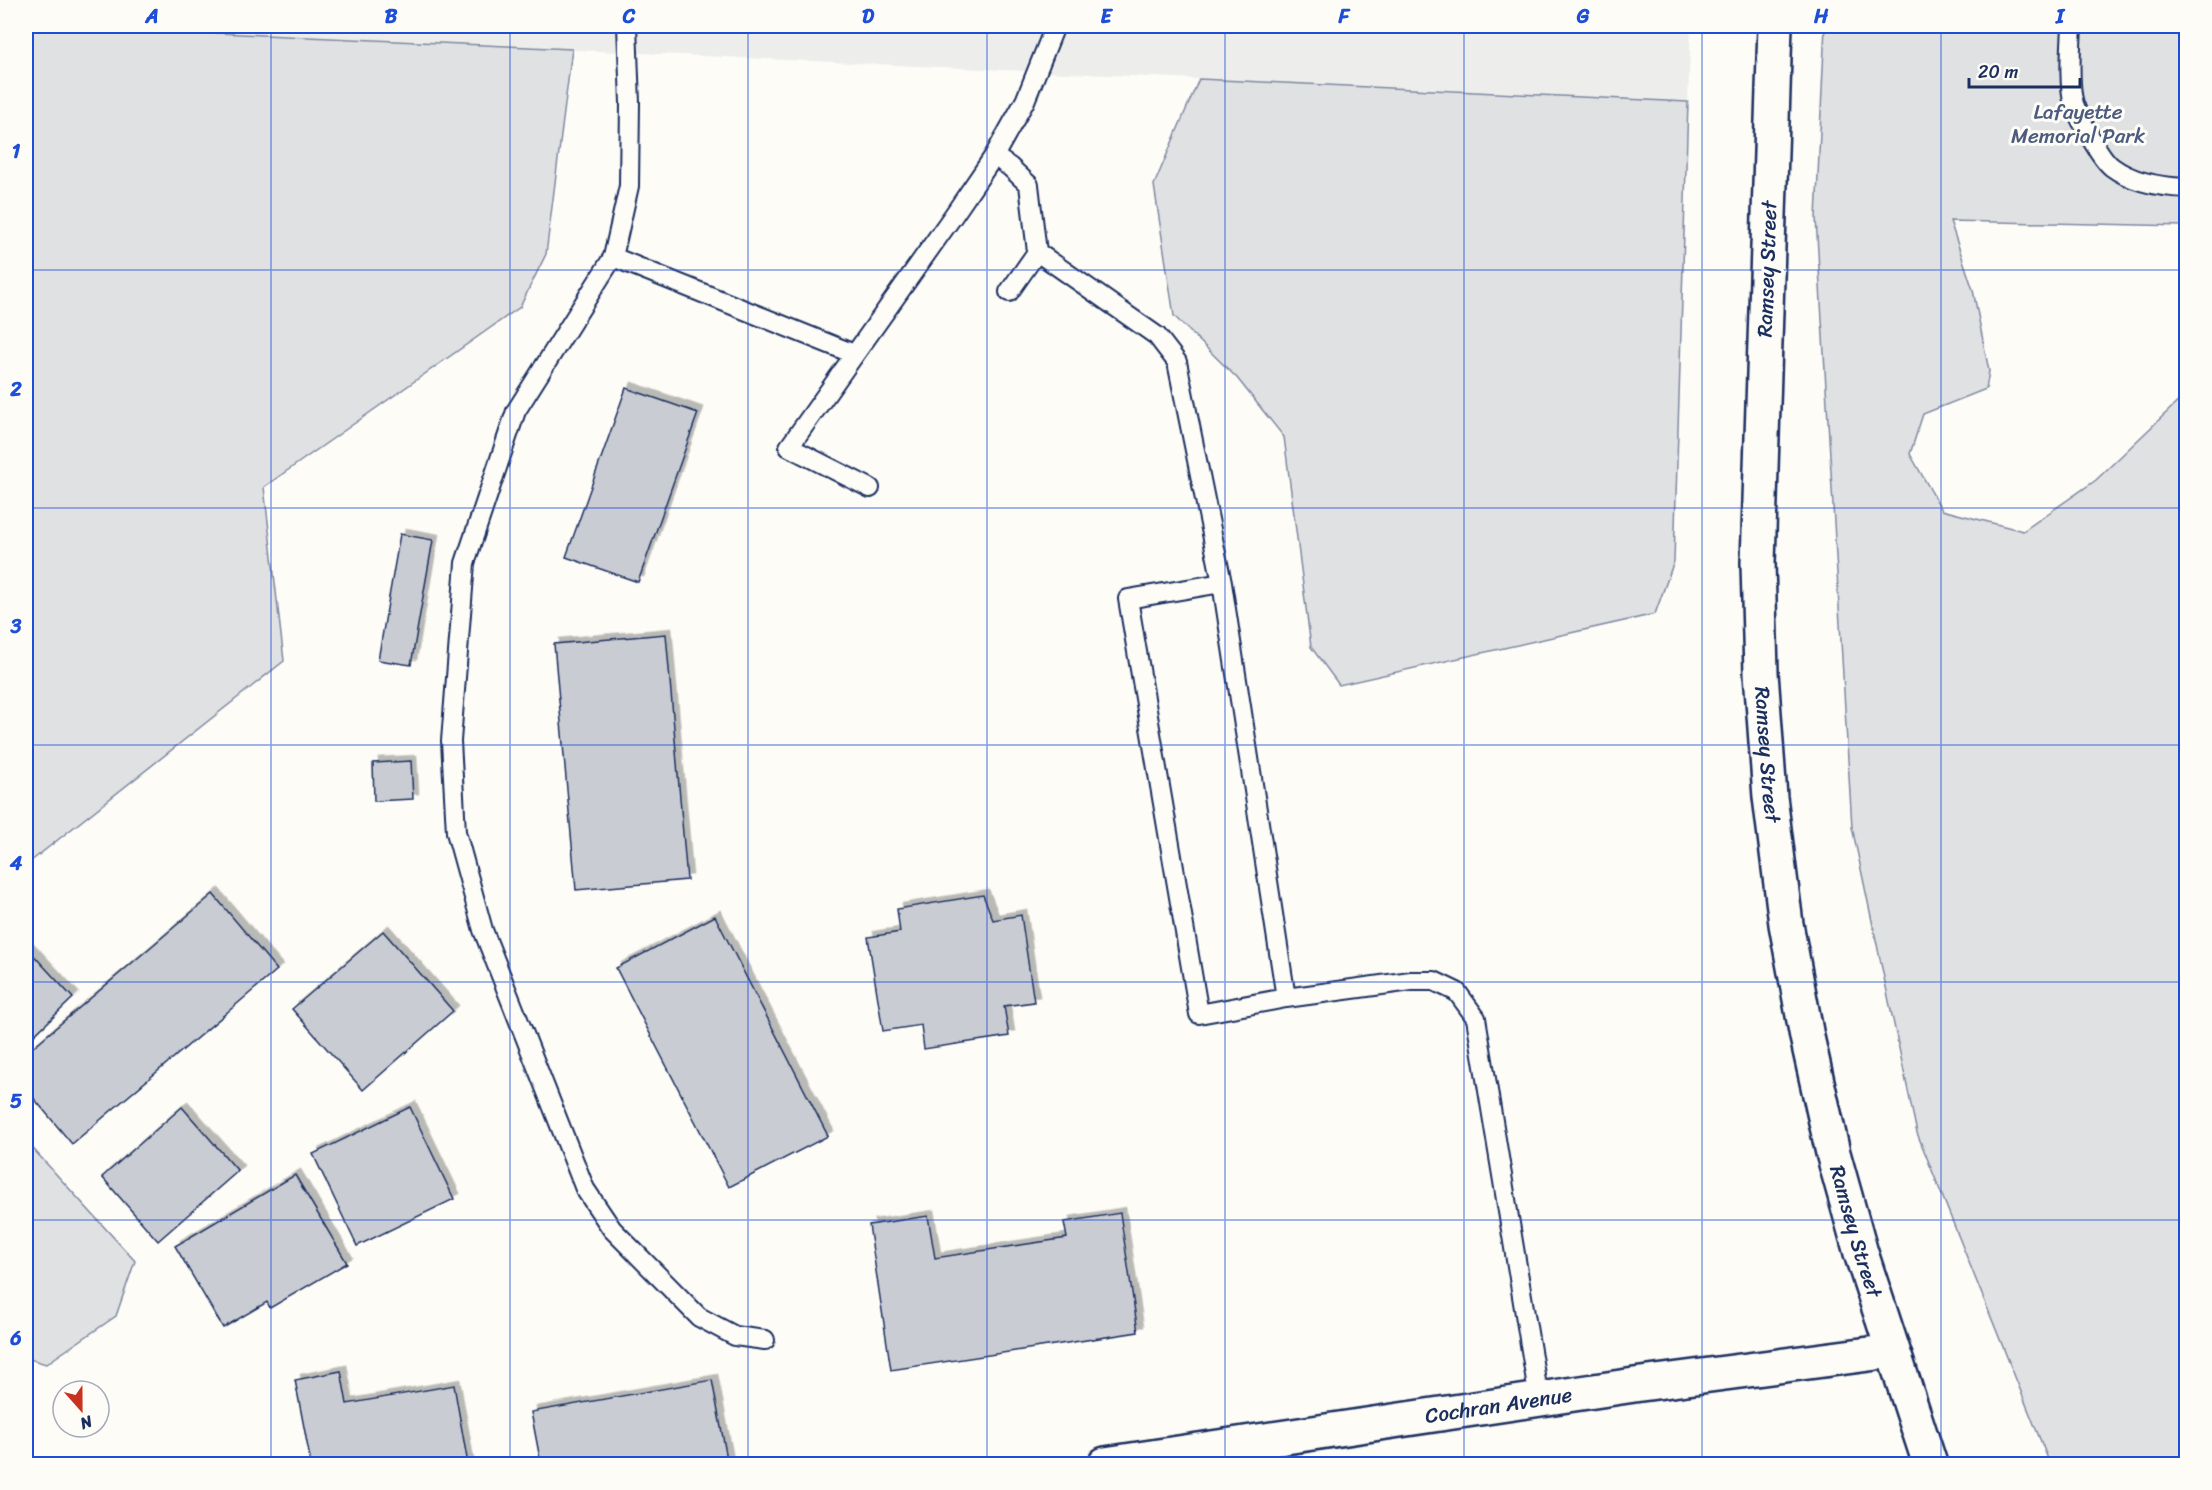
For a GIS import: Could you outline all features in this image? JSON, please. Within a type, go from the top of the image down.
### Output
[{"type":"main road","name":"Ramsey Street","points":[[1775,26],[1758,563],[1761,673],[1770,797],[1786,924],[1807,1037],[1833,1153],[1922,1461]]},
{"type":"main road","name":"Cochran Avenue","points":[[1105,1464],[1641,1384],[1892,1351]]},
{"type":"lane","points":[[627,26],[629,186],[613,257],[516,411],[465,563],[451,741],[456,832],[483,930],[585,1189],[612,1229],[699,1317],[735,1336],[765,1340]]},
{"type":"lane","points":[[870,488],[789,447],[994,156],[1024,101],[1055,26]]},
{"type":"lane","points":[[2072,26],[2071,66],[2074,103],[2092,140],[2111,166],[2149,184],[2187,188]]},
{"type":"lane","points":[[994,156],[1029,185],[1037,252],[1009,291]]},
{"type":"lane","points":[[1037,252],[1157,336],[1177,362],[1222,583],[1286,999]]},
{"type":"lane","points":[[613,257],[854,354]]},
{"type":"lane","points":[[1222,583],[1128,599],[1199,1014],[1411,981],[1434,981],[1456,992],[1476,1018],[1539,1400]]},
{"type":"shaded area","points":[[62,26],[1691,26],[1688,102]]},
{"type":"green space","points":[[26,26],[572,49],[546,254],[520,307],[264,487],[284,661],[26,865]]},
{"type":"green space","name":"Lafayette Memorial Park","points":[[1825,26],[2186,26],[2186,226],[1950,221],[1973,290],[1989,371],[1986,389],[1923,414],[1910,454],[1942,510],[2023,531],[2096,480],[2186,394],[2186,1464],[2050,1464],[1917,1133],[1852,827],[1816,218]]},
{"type":"green space","points":[[1199,79],[1688,102],[1674,561],[1655,614],[1339,685],[1311,647],[1284,437],[1237,378],[1174,316],[1154,185]]},
{"type":"green space","points":[[26,1141],[135,1261],[116,1316],[46,1364],[26,1358]]},
{"type":"building","points":[[626,388],[698,413],[638,582],[566,557]]},
{"type":"building","points":[[400,534],[433,540],[411,665],[378,660]]},
{"type":"building","points":[[666,634],[687,880],[576,890],[554,644]]},
{"type":"building","points":[[411,761],[413,799],[374,801],[373,763]]},
{"type":"building","points":[[213,894],[277,970],[72,1144],[26,1089],[26,1053]]},
{"type":"building","points":[[983,895],[993,920],[1021,915],[1034,1002],[1004,1006],[1009,1036],[924,1049],[921,1025],[883,1031],[868,937],[900,932],[897,909]]},
{"type":"building","points":[[715,916],[828,1136],[729,1187],[616,968]]},
{"type":"building","points":[[383,931],[453,1011],[363,1090],[292,1009]]},
{"type":"building","points":[[26,947],[73,998],[26,1043]]},
{"type":"building","points":[[182,1107],[238,1171],[158,1241],[102,1177]]},
{"type":"building","points":[[410,1107],[454,1199],[357,1246],[313,1154]]},
{"type":"building","points":[[295,1175],[347,1263],[270,1308],[267,1302],[223,1328],[175,1246]]},
{"type":"building","points":[[1120,1213],[1138,1332],[891,1370],[869,1225],[928,1216],[935,1258],[1067,1238],[1064,1222]]},
{"type":"building","points":[[341,1371],[347,1404],[454,1385],[468,1464],[311,1464],[295,1380]]},
{"type":"building","points":[[712,1380],[728,1464],[541,1464],[531,1412]]}]
